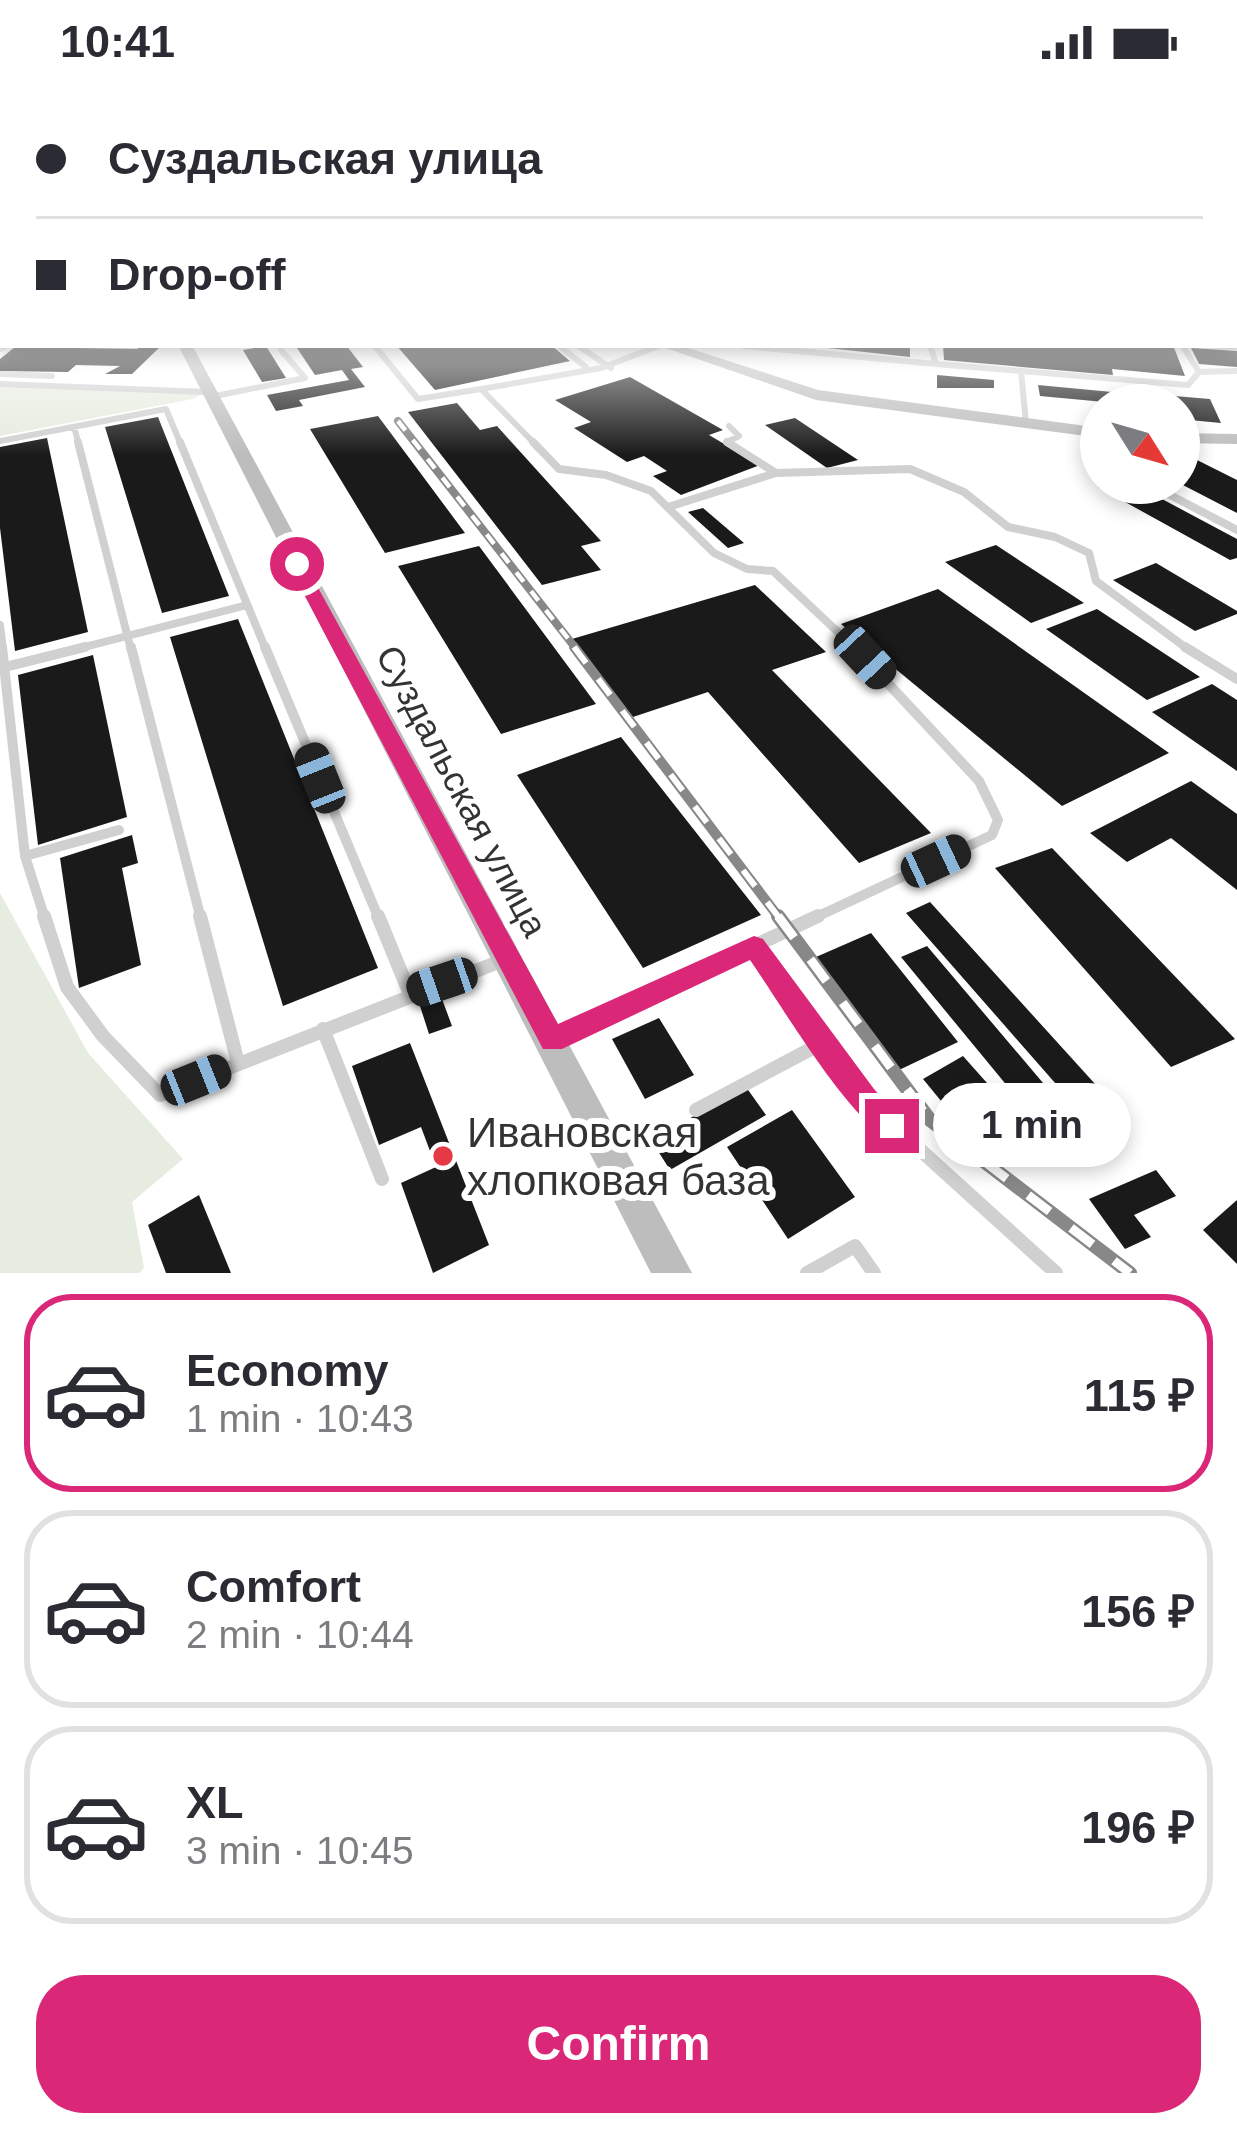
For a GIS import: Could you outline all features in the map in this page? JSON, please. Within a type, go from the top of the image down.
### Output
[{"type":"main road","name":"Суздальская улица","points":[[186,348],[672,1273]]},
{"type":"main road","points":[[690,348],[816,395],[1080,431]]},
{"type":"main road","points":[[1200,438],[1237,439]]},
{"type":"street","points":[[0,384],[208,394]]},
{"type":"lane","points":[[376,348],[418,399],[586,367],[610,368],[655,348]]},
{"type":"lane","points":[[562,348],[586,367]]},
{"type":"lane","points":[[581,348],[610,368]]},
{"type":"lane","points":[[765,348],[1188,385],[1199,372],[1237,371]]},
{"type":"lane","points":[[930,348],[936,364]]},
{"type":"lane","points":[[1184,348],[1199,372]]},
{"type":"lane","points":[[208,394],[305,378],[281,350]]},
{"type":"lane","points":[[1021,371],[1026,423]]},
{"type":"lane","points":[[0,374],[52,376]]},
{"type":"lane","points":[[481,389],[559,470],[603,472],[654,493],[720,561],[741,570],[773,571],[865,657],[979,781],[998,820],[992,835],[553,1040]]},
{"type":"lane","points":[[0,441],[166,409],[410,994]]},
{"type":"lane","points":[[729,426],[740,436],[727,442],[776,473]]},
{"type":"lane","points":[[74,427],[238,1063]]},
{"type":"lane","points":[[668,507],[776,473],[884,467],[939,478],[1008,527],[1055,537],[1089,553],[1096,580],[1199,657],[1237,679]]},
{"type":"lane","points":[[1187,504],[1237,530]]},
{"type":"lane","points":[[4,668],[248,605]]},
{"type":"lane","points":[[0,625],[25,856],[68,987],[103,1036],[160,1095],[507,959]]},
{"type":"lane","points":[[25,856],[119,830]]},
{"type":"lane","points":[[754,946],[864,1099],[1056,1273]]},
{"type":"lane","points":[[323,1029],[382,1179]]},
{"type":"lane","points":[[696,1110],[824,1042]]},
{"type":"lane","points":[[807,1273],[855,1246],[874,1273]]},
{"type":"shaded area","points":[[0,385],[204,393],[193,399],[0,436]]},
{"type":"shaded area","points":[[0,893],[88,1053],[183,1159],[132,1202],[144,1268],[139,1273],[0,1273]]},
{"type":"building","points":[[14,348],[159,348],[132,374],[105,374],[120,366],[76,365],[68,372],[0,371],[0,359]]},
{"type":"building","points":[[267,348],[286,378],[262,382],[243,350]]},
{"type":"building","points":[[297,348],[348,348],[363,367],[351,369],[365,387],[299,400],[303,406],[276,411],[267,395],[349,380],[342,370],[315,375]]},
{"type":"building","points":[[399,348],[555,348],[570,361],[435,390]]},
{"type":"building","points":[[828,348],[910,348],[910,357]]},
{"type":"building","points":[[943,348],[1174,348],[1185,376],[1112,369],[1113,375],[944,360]]},
{"type":"building","points":[[1191,348],[1237,351],[1237,367],[1199,364]]},
{"type":"building","points":[[937,375],[994,380],[994,388],[937,388]]},
{"type":"building","points":[[630,377],[723,430],[709,435],[760,465],[681,495],[653,476],[667,471],[644,456],[627,462],[574,428],[591,422],[555,400]]},
{"type":"building","points":[[1038,385],[1080,389],[1080,400],[1040,396]]},
{"type":"building","points":[[1200,398],[1210,399],[1221,423],[1200,421]]},
{"type":"building","points":[[457,403],[480,430],[497,426],[601,541],[581,546],[601,570],[542,585],[408,412]]},
{"type":"building","points":[[378,416],[465,533],[385,553],[310,429]]},
{"type":"building","points":[[158,417],[229,596],[162,613],[105,427]]},
{"type":"building","points":[[795,418],[858,460],[827,468],[765,425]]},
{"type":"building","points":[[47,438],[88,632],[15,651],[0,528],[0,447]]},
{"type":"building","points":[[1200,462],[1237,480],[1237,513],[1200,494]]},
{"type":"building","points":[[1129,504],[1171,504],[1237,539],[1237,558],[1230,560]]},
{"type":"building","points":[[703,508],[744,543],[728,548],[688,512]]},
{"type":"building","points":[[996,545],[1084,603],[1031,623],[945,562]]},
{"type":"building","points":[[479,546],[596,704],[501,734],[398,566]]},
{"type":"building","points":[[1156,563],[1237,614],[1195,631],[1113,580]]},
{"type":"building","points":[[755,585],[826,652],[772,670],[931,833],[859,863],[708,692],[633,717],[572,639]]},
{"type":"building","points":[[938,589],[1169,753],[1062,806],[841,624]]},
{"type":"building","points":[[1097,609],[1200,677],[1147,700],[1046,629]]},
{"type":"building","points":[[238,619],[378,968],[283,1006],[170,637]]},
{"type":"building","points":[[93,655],[127,817],[38,845],[18,675]]},
{"type":"building","points":[[1212,684],[1237,700],[1237,771],[1152,712]]},
{"type":"building","points":[[621,737],[761,915],[643,968],[517,775]]},
{"type":"building","points":[[1191,781],[1237,814],[1237,890],[1171,838],[1127,862],[1090,833]]},
{"type":"building","points":[[132,835],[138,863],[122,868],[141,965],[79,988],[60,858]]},
{"type":"building","points":[[1052,848],[1235,1039],[1171,1067],[995,868]]},
{"type":"building","points":[[930,902],[1096,1085],[1070,1100],[906,913]]},
{"type":"building","points":[[871,933],[958,1042],[899,1070],[816,957]]},
{"type":"building","points":[[927,946],[1054,1096],[1027,1110],[901,957]]},
{"type":"building","points":[[442,999],[452,1026],[429,1034],[420,1006]]},
{"type":"building","points":[[659,1018],[694,1075],[645,1099],[612,1039]]},
{"type":"building","name":"Ивановская хлопковая база","points":[[410,1043],[489,1245],[433,1273],[401,1183],[436,1167],[421,1127],[379,1145],[352,1066]]},
{"type":"building","points":[[963,1056],[987,1083],[946,1107],[923,1079]]},
{"type":"building","points":[[746,1087],[766,1115],[670,1170],[651,1140]]},
{"type":"building","points":[[792,1110],[855,1197],[788,1239],[727,1147]]},
{"type":"building","points":[[1156,1170],[1176,1196],[1134,1215],[1151,1237],[1125,1249],[1089,1199]]},
{"type":"building","points":[[199,1195],[231,1273],[166,1273],[148,1225]]},
{"type":"building","points":[[1237,1200],[1237,1264],[1203,1230]]},
{"type":"railway","points":[[398,421],[577,650]]},
{"type":"railway","points":[[574,647],[780,919]]},
{"type":"railway","points":[[778,916],[930,1120],[1130,1273]]},
{"type":"place","name":"Ивановская хлопковая база","points":[[443,1156]]},
{"type":"route","points":[[297,564],[553,1040],[754,946],[864,1099],[892,1126]]}]
